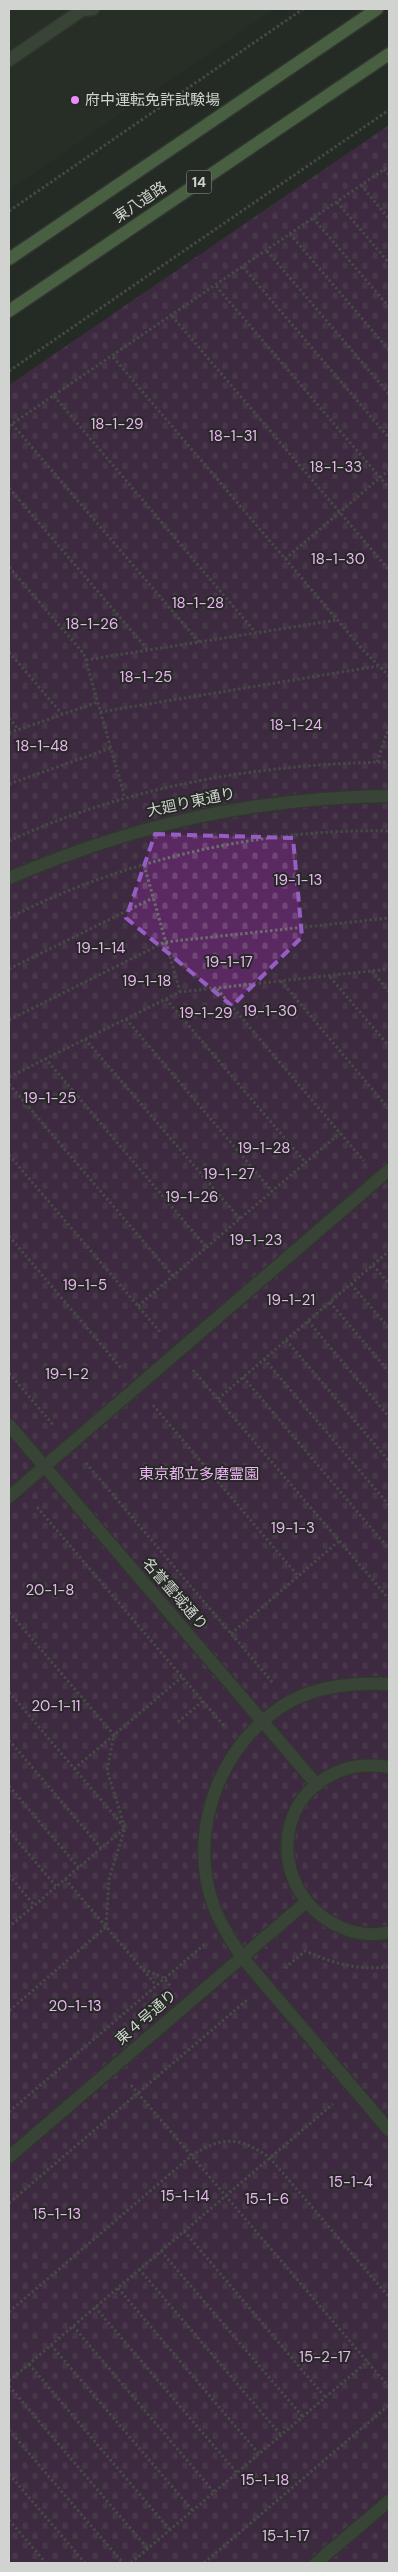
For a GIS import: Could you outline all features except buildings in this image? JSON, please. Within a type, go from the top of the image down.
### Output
[{"type":"main road","name":"東八道路","points":[[9,259],[377,9]]},
{"type":"main road","name":"東八道路","points":[[9,311],[389,54]]},
{"type":"lane","points":[[9,60],[82,10],[93,9]]},
{"type":"lane","name":"大廻り東通り","points":[[9,878],[66,854],[134,831],[216,811],[286,801],[389,796]]},
{"type":"lane","points":[[9,1497],[389,1170]]},
{"type":"lane","name":"名誉霊域通り","points":[[9,1425],[317,1785]]},
{"type":"lane","points":[[389,1684],[344,1685],[315,1692],[290,1702],[264,1722],[243,1742],[226,1766],[214,1790],[207,1820],[204,1849],[207,1878],[214,1906],[226,1934],[242,1957],[389,2130]]},
{"type":"lane","points":[[389,1767],[365,1765],[348,1769],[340,1771],[317,1785],[300,1804],[289,1828],[287,1854],[292,1880],[305,1903],[328,1922],[355,1933],[384,1934],[389,1932]]},
{"type":"lane","name":"東４号通り","points":[[9,2157],[305,1903]]},
{"type":"lane","points":[[316,2563],[389,2501]]},
{"type":"path","points":[[9,211],[303,9]]},
{"type":"path","points":[[9,371],[389,110]]},
{"type":"path","points":[[198,642],[10,425],[113,357],[389,166]]},
{"type":"path","points":[[384,170],[389,175]]},
{"type":"path","points":[[360,186],[389,219]]},
{"type":"path","points":[[337,202],[389,263]]},
{"type":"path","points":[[314,218],[389,307]]},
{"type":"path","points":[[290,234],[389,350]]},
{"type":"path","points":[[267,250],[389,394]]},
{"type":"path","points":[[244,267],[389,438]]},
{"type":"path","points":[[216,286],[389,488]]},
{"type":"path","points":[[172,316],[389,570]]},
{"type":"path","points":[[113,357],[337,620],[389,676]]},
{"type":"path","points":[[54,396],[256,632]]},
{"type":"path","points":[[285,559],[389,470]]},
{"type":"path","points":[[9,488],[148,650]]},
{"type":"path","points":[[9,566],[84,654],[125,798]]},
{"type":"path","points":[[86,660],[337,620]]},
{"type":"path","points":[[9,652],[62,714]]},
{"type":"path","points":[[100,712],[378,666]]},
{"type":"path","points":[[9,733],[98,702]]},
{"type":"path","points":[[9,718],[18,729]]},
{"type":"path","points":[[377,762],[389,727]]},
{"type":"path","points":[[9,784],[111,748]]},
{"type":"path","points":[[9,841],[69,816],[125,798],[224,775],[277,768],[389,762]]},
{"type":"path","points":[[9,918],[60,895],[144,865],[226,845],[278,837],[389,831]]},
{"type":"path","points":[[144,865],[180,992]]},
{"type":"path","points":[[9,969],[153,898]]},
{"type":"path","points":[[9,1020],[166,942],[389,918]]},
{"type":"path","points":[[9,1077],[180,992],[389,969]]},
{"type":"path","points":[[372,971],[389,992]]},
{"type":"path","points":[[330,976],[389,1046]]},
{"type":"path","points":[[280,981],[389,1109]]},
{"type":"path","points":[[216,988],[379,1179]]},
{"type":"path","points":[[166,999],[306,1163]]},
{"type":"path","points":[[126,1018],[272,1191]]},
{"type":"path","points":[[86,1039],[240,1219]]},
{"type":"path","points":[[45,1058],[207,1248]]},
{"type":"path","points":[[9,1084],[172,1276]]},
{"type":"path","points":[[138,1306],[340,1133]]},
{"type":"path","points":[[9,1155],[389,1599]]},
{"type":"path","points":[[218,1399],[389,1251]]},
{"type":"path","points":[[373,1265],[389,1284]]},
{"type":"path","points":[[351,1284],[389,1328]]},
{"type":"path","points":[[330,1302],[389,1372]]},
{"type":"path","points":[[308,1322],[389,1417]]},
{"type":"path","points":[[286,1340],[389,1461]]},
{"type":"path","points":[[264,1358],[389,1505]]},
{"type":"path","points":[[9,1373],[274,1684]]},
{"type":"path","points":[[243,1377],[389,1549]]},
{"type":"path","points":[[20,1487],[224,1726],[220,1732]]},
{"type":"path","points":[[231,1634],[339,1541]]},
{"type":"path","points":[[9,1612],[114,1735]]},
{"type":"path","points":[[74,1769],[182,1677]]},
{"type":"path","points":[[9,1692],[125,1828]]},
{"type":"path","points":[[178,1722],[203,1701]]},
{"type":"path","points":[[9,2011],[106,1927],[109,1879],[125,1828],[107,1770],[114,1735]]},
{"type":"path","points":[[9,1740],[101,1848]]},
{"type":"path","points":[[9,1786],[79,1868]]},
{"type":"path","points":[[10,1926],[125,1828]]},
{"type":"path","points":[[9,1831],[56,1886]]},
{"type":"path","points":[[9,1875],[34,1905]]},
{"type":"path","points":[[65,1879],[156,1985]]},
{"type":"path","points":[[9,1920],[10,1926]]},
{"type":"path","points":[[9,2112],[208,1942]]},
{"type":"path","points":[[278,1973],[305,1951],[345,1966],[364,1969],[389,1967]]},
{"type":"path","points":[[141,1967],[164,1978],[186,2005]]},
{"type":"path","points":[[9,2204],[250,1997]]},
{"type":"path","points":[[114,2066],[389,2387]]},
{"type":"path","points":[[9,2381],[338,2100]]},
{"type":"path","points":[[9,2312],[191,2156],[210,2144],[230,2141],[253,2146],[270,2158],[389,2297]]},
{"type":"path","points":[[184,2231],[325,2398]]},
{"type":"path","points":[[162,2251],[303,2417]]},
{"type":"path","points":[[139,2269],[281,2435]]},
{"type":"path","points":[[118,2288],[259,2454]]},
{"type":"path","points":[[95,2307],[237,2473]]},
{"type":"path","points":[[72,2326],[214,2492]]},
{"type":"path","points":[[51,2345],[193,2511]]},
{"type":"path","points":[[132,2563],[368,2362]]},
{"type":"path","points":[[29,2364],[170,2530]]},
{"type":"path","points":[[9,2386],[148,2549]]},
{"type":"path","points":[[204,2563],[389,2405]]},
{"type":"path","points":[[9,2430],[122,2563]]},
{"type":"path","points":[[9,2474],[84,2563]]},
{"type":"path","points":[[9,2520],[46,2563]]},
{"type":"highlighted area","points":[[155,834],[293,838],[302,937],[232,1006],[126,918]]},
{"type":"shaded area","name":"府中運転免許試験場","points":[[9,9],[274,9],[9,190]]},
{"type":"green space","name":"東京都立多磨霊園","points":[[389,125],[389,2563],[9,2563],[9,385]]},
{"type":"place","name":"府中運転免許試験場","points":[[75,100]]},
{"type":"park label","name":"18-1-29","points":[[117,424]]},
{"type":"park label","name":"18-1-31","points":[[233,436]]},
{"type":"park label","name":"18-1-33","points":[[336,467]]},
{"type":"park label","name":"18-1-30","points":[[338,559]]},
{"type":"park label","name":"18-1-28","points":[[198,603]]},
{"type":"park label","name":"18-1-26","points":[[92,624]]},
{"type":"park label","name":"18-1-25","points":[[146,677]]},
{"type":"park label","name":"18-1-24","points":[[296,725]]},
{"type":"park label","name":"18-1-48","points":[[42,746]]},
{"type":"park label","name":"19-1-13","points":[[298,880]]},
{"type":"park label","name":"19-1-14","points":[[101,948]]},
{"type":"park label","name":"19-1-17","points":[[229,962]]},
{"type":"park label","name":"19-1-18","points":[[147,981]]},
{"type":"park label","name":"19-1-30","points":[[270,1011]]},
{"type":"park label","name":"19-1-29","points":[[206,1013]]},
{"type":"park label","name":"19-1-25","points":[[50,1098]]},
{"type":"park label","name":"19-1-28","points":[[264,1148]]},
{"type":"park label","name":"19-1-27","points":[[229,1174]]},
{"type":"park label","name":"19-1-26","points":[[192,1197]]},
{"type":"park label","name":"19-1-23","points":[[256,1240]]},
{"type":"park label","name":"19-1-5","points":[[85,1285]]},
{"type":"park label","name":"19-1-21","points":[[291,1300]]},
{"type":"park label","name":"19-1-2","points":[[67,1374]]},
{"type":"park label","name":"19-1-3","points":[[293,1528]]},
{"type":"park label","name":"20-1-8","points":[[50,1590]]},
{"type":"park label","name":"20-1-11","points":[[56,1706]]},
{"type":"park label","name":"20-1-13","points":[[75,2006]]},
{"type":"park label","name":"15-1-4","points":[[351,2182]]},
{"type":"park label","name":"15-1-14","points":[[185,2196]]},
{"type":"park label","name":"15-1-6","points":[[267,2199]]},
{"type":"park label","name":"15-1-13","points":[[57,2214]]},
{"type":"park label","name":"15-2-17","points":[[325,2357]]},
{"type":"park label","name":"15-1-18","points":[[265,2480]]},
{"type":"park label","name":"15-1-17","points":[[286,2536]]}]
